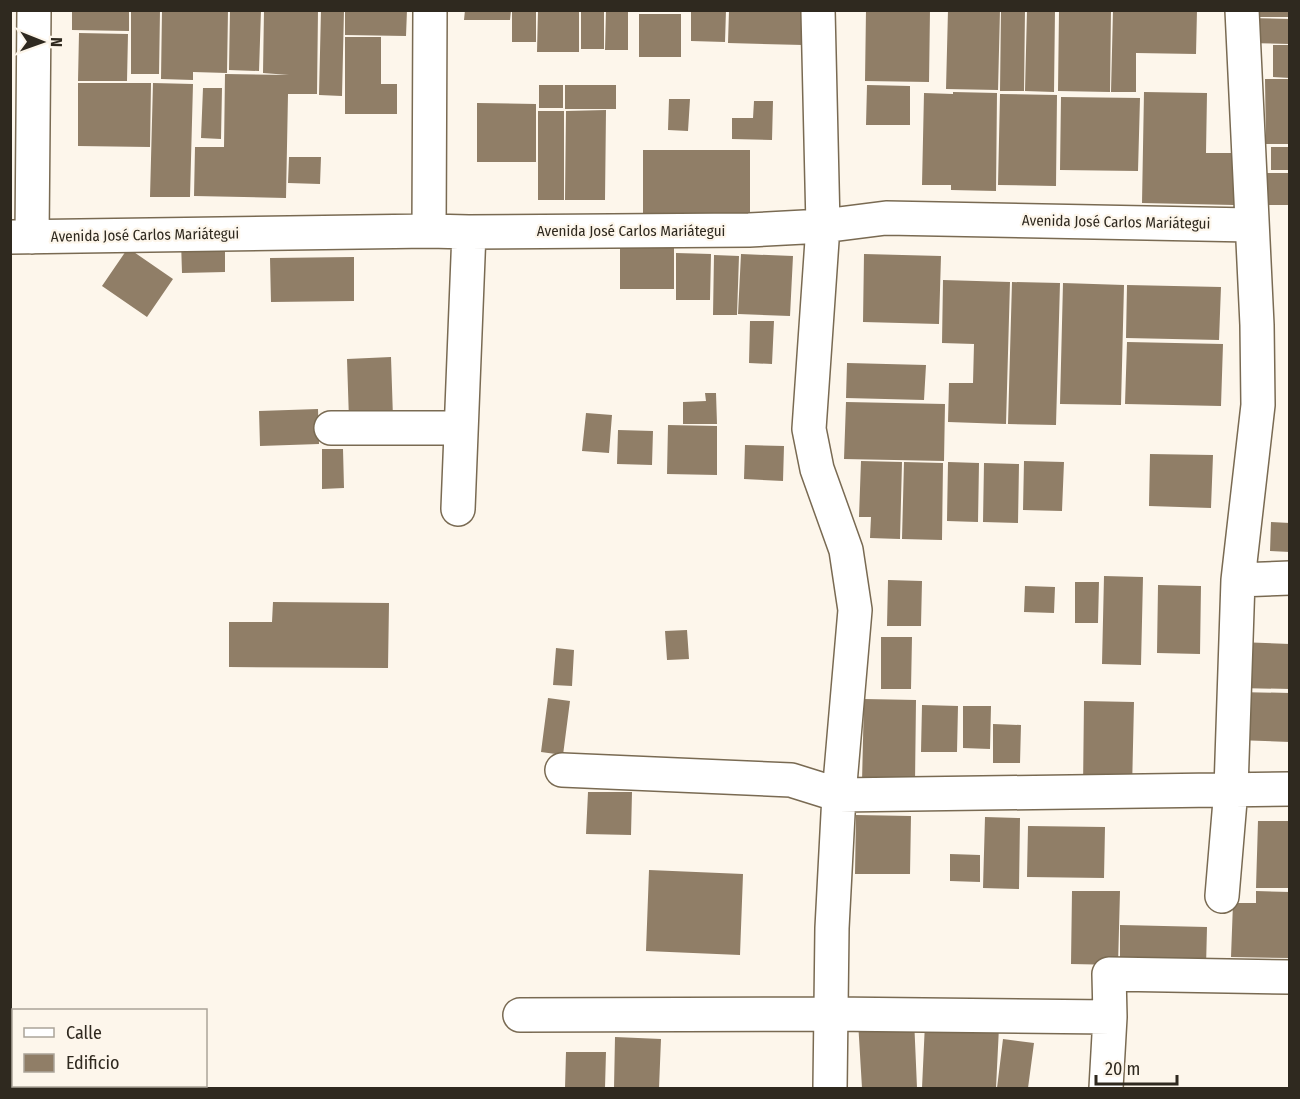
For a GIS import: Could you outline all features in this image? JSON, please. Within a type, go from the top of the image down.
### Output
[{"type":"street","points":[[21,237],[34,10]]},
{"type":"street","points":[[429,231],[430,10]]},
{"type":"street","points":[[818,10],[823,226],[809,429],[816,469],[846,550],[855,609],[839,795],[832,928],[830,1089]]},
{"type":"street","points":[[1222,896],[1231,789],[1238,580],[1258,405],[1257,326],[1242,10]]},
{"type":"street","name":"Avenida José Carlos Mariátegui","points":[[21,237],[429,231],[749,230],[823,226],[886,218],[1251,225]]},
{"type":"street","points":[[458,509],[469,232]]},
{"type":"street","points":[[331,428],[461,428]]},
{"type":"street","points":[[1238,580],[1290,578]]},
{"type":"street","points":[[562,770],[790,780],[839,795],[1290,789]]},
{"type":"street","points":[[1107,1089],[1109,974],[1290,977]]},
{"type":"street","points":[[520,1015],[830,1014],[1110,1017]]},
{"type":"building","points":[[72,10],[129,10],[129,31],[72,30]]},
{"type":"building","points":[[131,10],[160,10],[159,74],[131,74]]},
{"type":"building","points":[[162,10],[228,10],[227,73],[193,72],[193,80],[161,79]]},
{"type":"building","points":[[230,10],[261,10],[259,71],[229,70]]},
{"type":"building","points":[[264,10],[318,10],[317,94],[288,94],[286,198],[194,196],[195,147],[224,147],[225,74],[289,75],[263,73]]},
{"type":"building","points":[[321,10],[344,10],[342,96],[319,95]]},
{"type":"building","points":[[345,10],[407,10],[406,36],[345,35]]},
{"type":"building","points":[[465,10],[511,10],[510,20],[464,20]]},
{"type":"building","points":[[512,10],[536,10],[536,42],[512,42]]},
{"type":"building","points":[[538,10],[579,10],[579,52],[537,52]]},
{"type":"building","points":[[581,10],[604,10],[604,49],[581,49]]},
{"type":"building","points":[[606,10],[628,10],[628,50],[605,50]]},
{"type":"building","points":[[691,10],[726,10],[725,42],[691,41]]},
{"type":"building","points":[[729,10],[804,10],[803,45],[728,43]]},
{"type":"building","points":[[866,10],[930,10],[929,82],[865,81]]},
{"type":"building","points":[[948,10],[1000,10],[998,90],[946,89]]},
{"type":"building","points":[[1001,10],[1025,10],[1024,91],[1000,91]]},
{"type":"building","points":[[1027,10],[1055,10],[1054,92],[1025,91]]},
{"type":"building","points":[[1059,10],[1111,10],[1110,92],[1058,91]]},
{"type":"building","points":[[1113,10],[1197,10],[1196,54],[1136,53],[1136,92],[1111,92]]},
{"type":"building","points":[[1250,10],[1289,10],[1288,17],[1250,17]]},
{"type":"building","points":[[639,14],[681,14],[681,57],[639,57]]},
{"type":"building","points":[[1247,18],[1290,19],[1290,44],[1247,43]]},
{"type":"building","points":[[79,33],[128,34],[127,81],[78,81]]},
{"type":"building","points":[[345,37],[381,37],[381,84],[397,84],[397,114],[345,114]]},
{"type":"building","points":[[1273,45],[1290,45],[1290,78],[1273,77]]},
{"type":"building","points":[[1265,79],[1290,79],[1290,144],[1266,144]]},
{"type":"building","points":[[78,83],[151,83],[150,147],[78,146]]},
{"type":"building","points":[[153,83],[193,84],[190,197],[150,197]]},
{"type":"building","points":[[539,85],[563,85],[563,108],[539,108]]},
{"type":"building","points":[[565,85],[616,85],[616,109],[565,109]]},
{"type":"building","points":[[867,85],[910,86],[910,125],[866,125]]},
{"type":"building","points":[[203,88],[222,88],[221,139],[201,138]]},
{"type":"building","points":[[953,92],[997,93],[996,191],[951,190],[951,185],[922,185],[924,93],[953,94]]},
{"type":"building","points":[[1144,92],[1207,93],[1206,153],[1235,153],[1234,205],[1142,203]]},
{"type":"building","points":[[1000,94],[1057,95],[1056,186],[998,185]]},
{"type":"building","points":[[1061,97],[1140,98],[1138,171],[1060,170]]},
{"type":"building","points":[[669,99],[690,99],[688,131],[668,130]]},
{"type":"building","points":[[754,101],[773,101],[772,140],[732,139],[732,118],[753,118]]},
{"type":"building","points":[[477,103],[536,104],[536,162],[477,162]]},
{"type":"building","points":[[606,110],[605,200],[565,200],[566,111]]},
{"type":"building","points":[[538,111],[564,111],[564,200],[538,200]]},
{"type":"building","points":[[1271,147],[1290,147],[1290,170],[1271,170]]},
{"type":"building","points":[[643,150],[750,150],[750,218],[643,218]]},
{"type":"building","points":[[289,157],[321,157],[320,184],[288,183]]},
{"type":"building","points":[[1259,173],[1290,173],[1290,205],[1258,205]]},
{"type":"building","points":[[620,238],[674,239],[674,289],[620,289]]},
{"type":"building","points":[[225,240],[225,272],[182,273],[181,241]]},
{"type":"building","points":[[128,248],[173,279],[147,317],[102,286]]},
{"type":"building","points":[[676,253],[711,254],[710,300],[676,300]]},
{"type":"building","points":[[741,254],[793,256],[790,316],[738,314]]},
{"type":"building","points":[[864,254],[941,256],[939,324],[863,322]]},
{"type":"building","points":[[714,255],[739,256],[737,315],[713,315]]},
{"type":"building","points":[[354,257],[354,301],[271,302],[270,258]]},
{"type":"building","points":[[943,280],[1010,282],[1006,424],[948,422],[949,383],[973,383],[974,344],[942,343]]},
{"type":"building","points":[[1012,282],[1060,283],[1056,425],[1008,424]]},
{"type":"building","points":[[1063,283],[1124,285],[1121,405],[1060,404]]},
{"type":"building","points":[[1127,285],[1221,287],[1219,340],[1126,338]]},
{"type":"building","points":[[750,321],[774,321],[772,364],[749,363]]},
{"type":"building","points":[[1127,342],[1223,344],[1221,406],[1125,404]]},
{"type":"building","points":[[391,357],[393,418],[349,420],[347,359]]},
{"type":"building","points":[[847,363],[926,365],[924,400],[846,398]]},
{"type":"building","points":[[705,393],[716,393],[717,424],[683,424],[683,402],[706,401]]},
{"type":"building","points":[[846,402],[945,404],[944,461],[844,459]]},
{"type":"building","points":[[318,409],[319,444],[260,446],[259,411]]},
{"type":"building","points":[[586,413],[612,415],[609,453],[582,451]]},
{"type":"building","points":[[668,425],[717,426],[717,475],[667,474]]},
{"type":"building","points":[[618,430],[653,431],[652,465],[617,464]]},
{"type":"building","points":[[745,445],[784,446],[783,481],[744,479]]},
{"type":"building","points":[[322,449],[343,449],[344,488],[322,489]]},
{"type":"building","points":[[1150,454],[1213,455],[1211,508],[1149,506]]},
{"type":"building","points":[[861,461],[902,462],[900,539],[870,538],[871,517],[859,517]]},
{"type":"building","points":[[1024,461],[1064,462],[1062,511],[1023,510]]},
{"type":"building","points":[[904,462],[943,463],[942,540],[902,539]]},
{"type":"building","points":[[948,462],[979,463],[978,522],[947,521]]},
{"type":"building","points":[[984,463],[1019,464],[1018,523],[983,522]]},
{"type":"building","points":[[1271,522],[1290,523],[1290,552],[1270,551]]},
{"type":"building","points":[[1104,576],[1143,577],[1141,665],[1102,664]]},
{"type":"building","points":[[888,580],[922,581],[921,626],[887,626]]},
{"type":"building","points":[[1075,582],[1099,582],[1098,623],[1075,623]]},
{"type":"building","points":[[1158,585],[1201,586],[1200,654],[1157,653]]},
{"type":"building","points":[[1025,586],[1055,587],[1054,613],[1024,612]]},
{"type":"building","points":[[273,602],[389,603],[388,668],[229,667],[229,622],[272,622]]},
{"type":"building","points":[[687,630],[689,659],[667,660],[665,631]]},
{"type":"building","points":[[881,637],[912,637],[911,689],[881,689]]},
{"type":"building","points":[[1239,642],[1290,644],[1290,689],[1238,688]]},
{"type":"building","points":[[556,648],[574,650],[572,686],[553,685]]},
{"type":"building","points":[[1237,692],[1290,693],[1290,742],[1236,740]]},
{"type":"building","points":[[548,698],[570,701],[563,755],[541,752]]},
{"type":"building","points":[[864,699],[916,700],[915,783],[862,782]]},
{"type":"building","points":[[1084,701],[1134,702],[1132,790],[1083,789]]},
{"type":"building","points":[[922,705],[958,706],[957,752],[921,752]]},
{"type":"building","points":[[963,706],[991,706],[990,749],[963,748]]},
{"type":"building","points":[[993,724],[1021,725],[1020,763],[993,763]]},
{"type":"building","points":[[588,792],[632,792],[631,835],[586,834]]},
{"type":"building","points":[[856,815],[911,816],[910,874],[855,874]]},
{"type":"building","points":[[985,817],[1020,818],[1019,889],[983,888]]},
{"type":"building","points":[[1258,821],[1290,821],[1290,888],[1256,888]]},
{"type":"building","points":[[1028,826],[1105,827],[1104,878],[1027,877]]},
{"type":"building","points":[[950,854],[980,855],[980,882],[950,881]]},
{"type":"building","points":[[649,870],[743,874],[740,955],[646,951]]},
{"type":"building","points":[[1072,891],[1120,891],[1118,965],[1071,964]]},
{"type":"building","points":[[1256,891],[1290,892],[1290,958],[1231,957],[1233,903],[1256,903]]},
{"type":"building","points":[[1120,925],[1207,927],[1206,967],[1120,965]]},
{"type":"building","points":[[914,1018],[917,1088],[862,1088],[858,1021]]},
{"type":"building","points":[[925,1023],[999,1027],[996,1088],[922,1088]]},
{"type":"building","points":[[615,1037],[661,1039],[659,1088],[614,1088]]},
{"type":"building","points":[[1003,1039],[1034,1043],[1028,1088],[997,1088]]},
{"type":"building","points":[[566,1052],[606,1052],[605,1088],[565,1088]]}]
